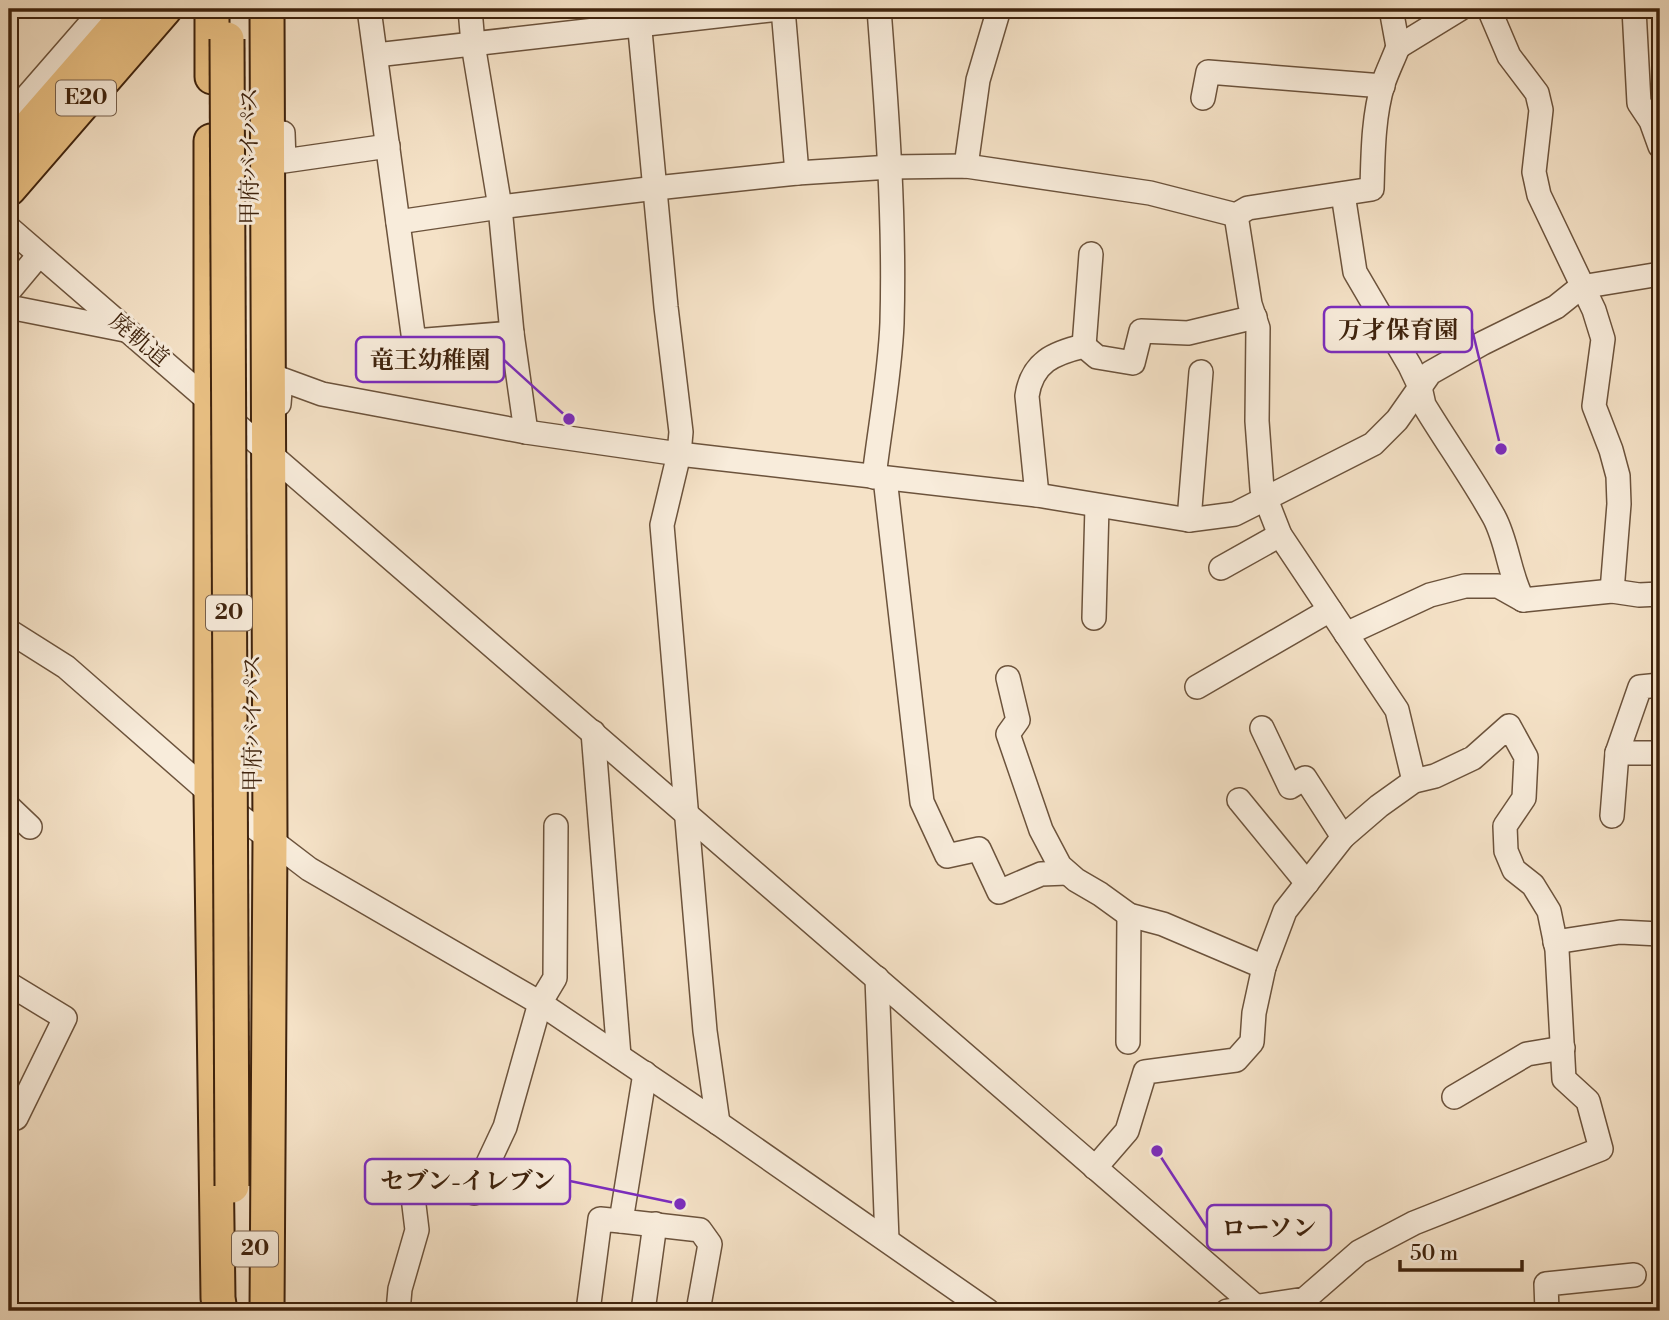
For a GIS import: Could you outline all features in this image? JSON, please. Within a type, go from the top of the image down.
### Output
[{"type":"highway","name":"E20","points":[[9,150],[132,9]]},
{"type":"highway","name":"E20","points":[[9,189],[165,9]]},
{"type":"highway","points":[[212,9],[211,794],[220,1311]]},
{"type":"highway","name":"甲府バイパス","points":[[249,9],[234,31],[244,1186],[254,1311]]},
{"type":"highway","points":[[267,9],[272,456],[267,1311]]},
{"type":"highway","name":"甲府バイパス","points":[[233,1311],[244,1186]]},
{"type":"street","points":[[9,117],[103,9]]},
{"type":"street","points":[[281,9],[284,161],[388,146]]},
{"type":"street","points":[[369,9],[414,341],[512,333]]},
{"type":"street","points":[[470,9],[473,44],[500,207],[512,333],[526,432]]},
{"type":"street","points":[[376,55],[473,44],[639,17],[781,9],[797,173]]},
{"type":"street","points":[[879,9],[891,167],[892,326],[880,477],[922,802],[947,856],[979,849],[999,892],[1041,874],[1067,873]]},
{"type":"street","points":[[966,166],[978,80],[999,9]]},
{"type":"street","points":[[398,222],[656,188],[797,173],[891,167],[966,166],[1150,193],[1236,215],[1248,208],[1372,189],[1374,142],[1383,86],[1398,47],[1391,9]]},
{"type":"street","points":[[1398,47],[1460,9]]},
{"type":"street","points":[[1489,9],[1508,56],[1537,93],[1541,110],[1534,172],[1539,195],[1594,310],[1603,339],[1594,406],[1618,476],[1619,504],[1612,591]]},
{"type":"street","points":[[1634,9],[1639,103],[1651,121],[1660,146]]},
{"type":"street","points":[[639,17],[666,307],[681,432],[679,454],[662,526],[705,1031],[718,1124]]},
{"type":"street","points":[[1203,99],[1208,72],[1383,86]]},
{"type":"street","points":[[1343,194],[1355,272],[1420,387],[1424,405],[1496,519],[1523,600]]},
{"type":"street","points":[[1236,215],[1250,304],[1258,328],[1257,421],[1262,489],[1280,535],[1396,710],[1413,781]]},
{"type":"street","name":"廃軌道","points":[[9,228],[1258,1309]]},
{"type":"street","points":[[1084,346],[1091,254]]},
{"type":"street","points":[[9,291],[39,255]]},
{"type":"street","points":[[272,456],[281,379],[322,394],[526,432],[679,454],[1037,495],[1189,520],[1235,514],[1373,444],[1397,420],[1430,373],[1556,307],[1581,287],[1660,274]]},
{"type":"street","points":[[9,307],[128,331]]},
{"type":"street","points":[[1084,346],[1097,357],[1133,363],[1142,331],[1188,333],[1255,317]]},
{"type":"street","points":[[1037,495],[1027,396],[1029,382],[1039,366],[1049,358],[1060,352],[1084,346]]},
{"type":"street","points":[[1189,520],[1201,372]]},
{"type":"street","points":[[1094,618],[1097,506]]},
{"type":"street","points":[[1221,568],[1280,535]]},
{"type":"street","points":[[1346,634],[1430,595],[1465,586],[1498,586],[1523,600],[1612,591],[1639,595],[1660,594]]},
{"type":"street","points":[[1196,687],[1330,610]]},
{"type":"street","points":[[9,631],[66,667],[211,794],[309,869],[540,1003],[989,1311]]},
{"type":"street","points":[[1008,678],[1018,720],[1008,734],[1041,830],[1060,866],[1076,880],[1129,915],[1163,923],[1264,967]]},
{"type":"street","points":[[1612,816],[1617,753],[1640,687],[1660,685]]},
{"type":"street","points":[[1095,1168],[1127,1131],[1145,1072],[1236,1060],[1252,1042],[1254,1013],[1264,967],[1285,911],[1343,837],[1413,781],[1435,776],[1473,758],[1509,726],[1526,757],[1524,798],[1505,826],[1506,851],[1514,870],[1533,885],[1549,911],[1555,942],[1564,1079],[1588,1101],[1601,1149],[1414,1223],[1359,1252],[1305,1299],[1258,1309],[1227,1311]]},
{"type":"street","points":[[1262,728],[1290,787],[1306,778],[1343,837]]},
{"type":"street","points":[[593,732],[619,1056]]},
{"type":"street","points":[[1617,753],[1660,753]]},
{"type":"street","points":[[1239,800],[1307,883]]},
{"type":"street","points":[[9,807],[30,827]]},
{"type":"street","points":[[398,1311],[400,1289],[417,1230],[413,1197],[419,1175],[474,1193],[505,1127],[540,1003],[555,978],[556,826]]},
{"type":"street","points":[[1128,1042],[1129,915]]},
{"type":"street","points":[[1555,942],[1620,932],[1660,934]]},
{"type":"street","points":[[877,978],[887,1240]]},
{"type":"street","points":[[9,984],[65,1018],[16,1118],[9,1115]]},
{"type":"street","points":[[1454,1097],[1527,1054],[1563,1048]]},
{"type":"street","points":[[621,1221],[645,1073]]},
{"type":"street","points":[[588,1311],[600,1219],[700,1230],[710,1244],[698,1311]]},
{"type":"street","points":[[643,1311],[655,1224]]},
{"type":"street","points":[[1547,1311],[1546,1284],[1634,1275]]},
{"type":"place","name":"竜王幼稚園","points":[[569,419]]},
{"type":"place","name":"万才保育園","points":[[1501,449]]},
{"type":"place","name":"ローソン","points":[[1157,1151]]},
{"type":"place","name":"セブン-イレブン","points":[[680,1204]]}]
